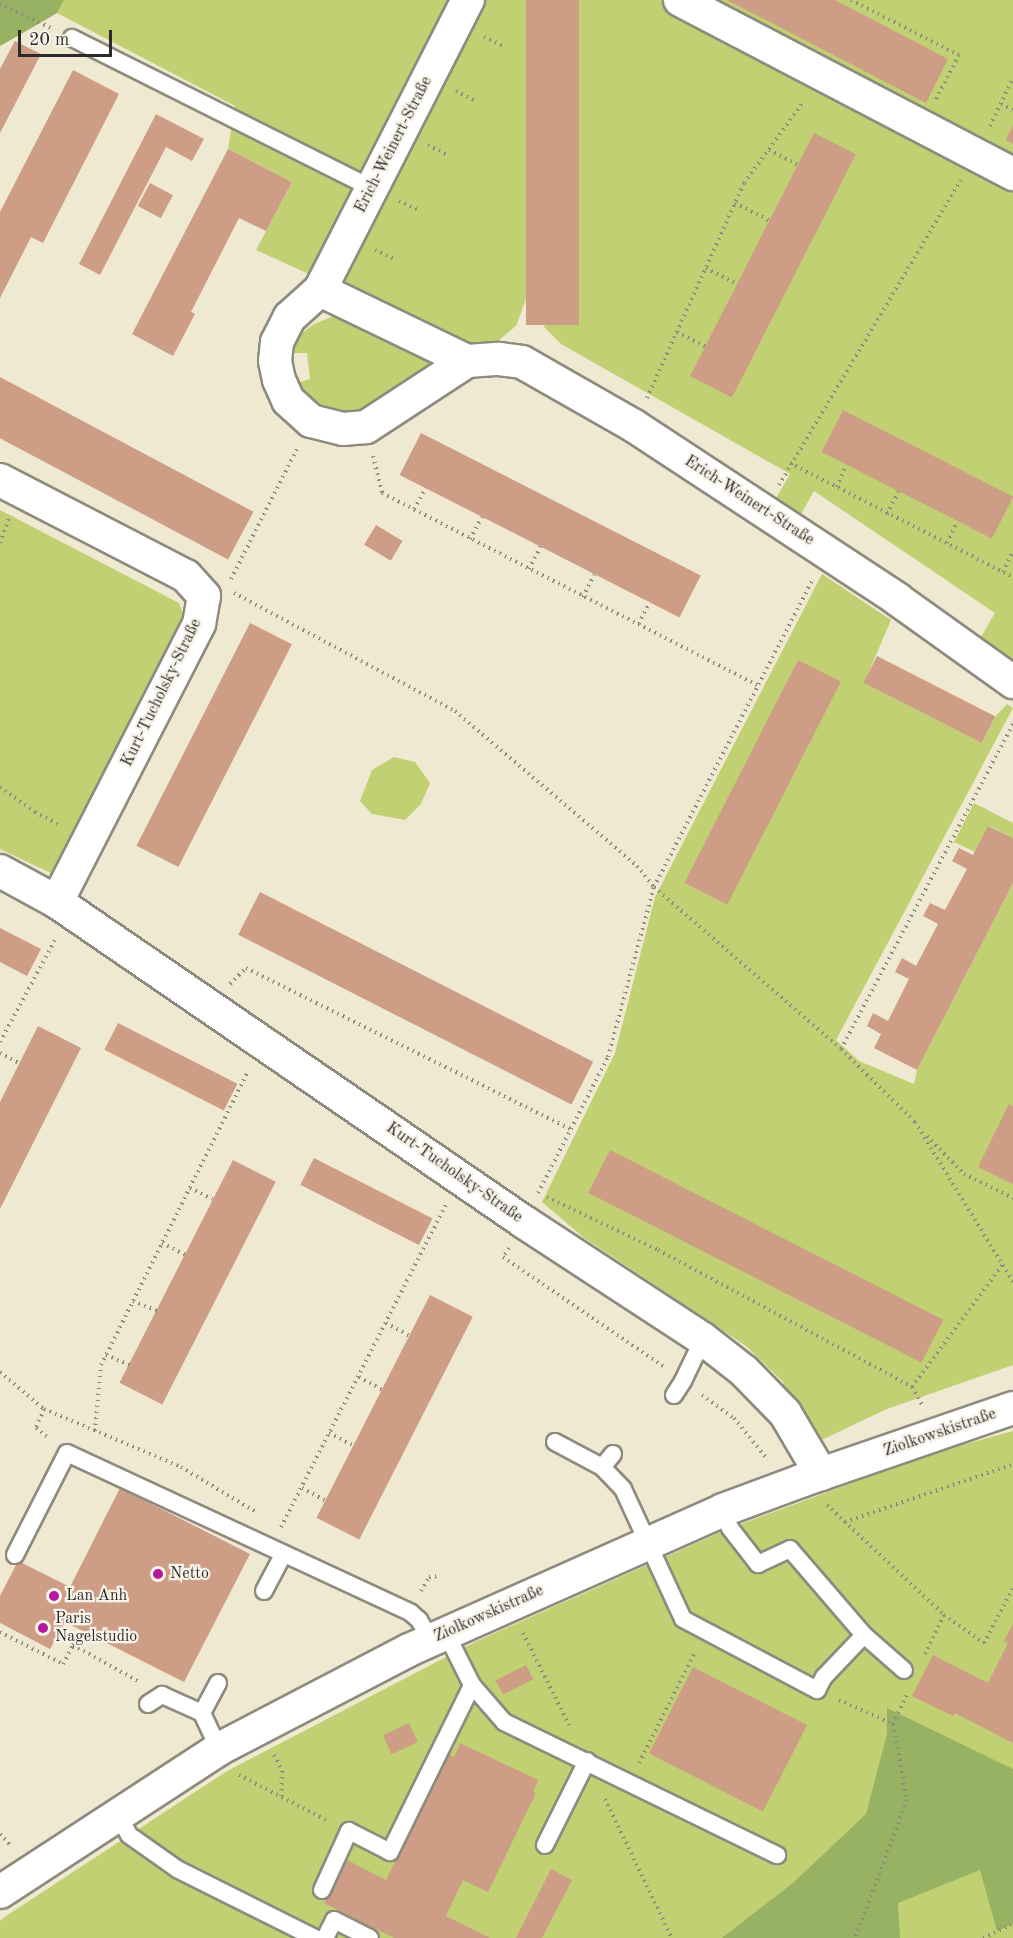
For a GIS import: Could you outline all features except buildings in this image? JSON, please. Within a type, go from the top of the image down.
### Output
[{"type":"street","name":"Erich-Weinert-Straße","points":[[468,0],[320,290],[290,317],[277,342],[275,362],[279,380],[288,400],[311,421],[343,429],[366,428],[468,361]]},
{"type":"street","points":[[680,0],[1013,174]]},
{"type":"street","name":"Erich-Weinert-Straße","points":[[320,290],[468,361],[499,359],[522,362],[634,426],[765,511],[1013,682]]},
{"type":"street","name":"Kurt-Tucholsky-Straße","points":[[0,480],[186,576],[204,596],[199,624],[89,842],[65,907]]},
{"type":"street","name":"Kurt-Tucholsky-Straße","points":[[0,871],[65,907],[524,1222],[703,1339],[744,1371],[784,1413],[800,1481]]},
{"type":"street","name":"Ziolkowskistraße","points":[[0,1892],[219,1749],[439,1636],[723,1510],[800,1481],[1013,1408]]},
{"type":"lane","points":[[72,38],[372,188]]},
{"type":"lane","points":[[679,1388],[703,1339]]},
{"type":"lane","points":[[555,1442],[608,1460],[683,1619],[817,1690],[824,1677],[864,1635]]},
{"type":"lane","points":[[15,1555],[67,1453],[411,1613],[439,1636],[472,1684],[504,1722],[777,1855]]},
{"type":"lane","points":[[723,1510],[730,1528],[758,1564],[790,1549],[864,1635],[912,1668]]},
{"type":"lane","points":[[264,1591],[283,1555]]},
{"type":"lane","points":[[202,1713],[218,1683]]},
{"type":"lane","points":[[322,1890],[349,1831],[390,1852],[472,1684]]},
{"type":"lane","points":[[155,1699],[202,1713],[219,1749]]},
{"type":"lane","points":[[545,1845],[587,1761]]},
{"type":"lane","points":[[118,1815],[129,1835],[177,1869],[315,1938]]},
{"type":"lane","points":[[326,1938],[334,1920],[370,1938]]},
{"type":"path","points":[[851,0],[959,55],[922,126]]},
{"type":"path","points":[[0,4],[72,38]]},
{"type":"path","points":[[634,426],[744,183],[802,105],[820,73]]},
{"type":"path","points":[[765,511],[790,464],[977,155],[1013,78]]},
{"type":"path","points":[[1001,104],[1013,110]]},
{"type":"path","points":[[769,150],[798,165]]},
{"type":"path","points":[[735,203],[770,221]]},
{"type":"path","points":[[706,268],[738,284]]},
{"type":"path","points":[[677,332],[707,347]]},
{"type":"path","points":[[366,428],[382,493],[758,686]]},
{"type":"path","points":[[790,464],[1013,577]]},
{"type":"path","points":[[837,487],[846,465]]},
{"type":"path","points":[[414,509],[426,488]]},
{"type":"path","points":[[887,513],[898,492]]},
{"type":"path","points":[[0,543],[9,515]]},
{"type":"path","points":[[470,539],[482,517]]},
{"type":"path","points":[[946,543],[957,522]]},
{"type":"path","points":[[529,569],[540,547]]},
{"type":"path","points":[[1003,572],[1013,551]]},
{"type":"path","points":[[827,552],[654,887],[608,1057],[524,1222],[503,1257],[645,1352],[679,1388],[734,1418],[769,1461],[800,1481],[944,1615],[984,1643],[1013,1588]]},
{"type":"path","points":[[583,597],[594,574]]},
{"type":"path","points":[[238,595],[455,711],[637,866],[654,887],[841,1049],[915,1122],[1013,1282]]},
{"type":"path","points":[[639,624],[649,603]]},
{"type":"path","points":[[841,1049],[1013,724]]},
{"type":"path","points":[[0,787],[35,812],[89,842]]},
{"type":"path","points":[[0,1042],[45,955],[65,907]]},
{"type":"path","points":[[209,1005],[246,968],[572,1130]]},
{"type":"path","points":[[95,1431],[101,1365],[263,1042]]},
{"type":"path","points":[[0,1053],[19,1063]]},
{"type":"path","points":[[922,1132],[964,1174],[1013,1198]]},
{"type":"path","points":[[271,1521],[281,1527],[460,1178]]},
{"type":"path","points":[[190,1188],[213,1199]]},
{"type":"path","points":[[539,1192],[658,1250],[912,1387],[926,1410],[935,1434]]},
{"type":"path","points":[[162,1243],[186,1255]]},
{"type":"path","points":[[912,1387],[1003,1264]]},
{"type":"path","points":[[133,1300],[158,1311]]},
{"type":"path","points":[[386,1323],[409,1336]]},
{"type":"path","points":[[106,1354],[130,1365]]},
{"type":"path","points":[[0,1372],[44,1409],[181,1467],[261,1515]]},
{"type":"path","points":[[358,1377],[382,1390]]},
{"type":"path","points":[[44,1409],[36,1428],[67,1453]]},
{"type":"path","points":[[329,1433],[353,1445]]},
{"type":"path","points":[[845,1522],[1013,1464]]},
{"type":"path","points":[[302,1487],[325,1500]]},
{"type":"path","points":[[509,1605],[672,1938]]},
{"type":"path","points":[[912,1668],[944,1615]]},
{"type":"path","points":[[0,1632],[63,1664],[80,1630]]},
{"type":"path","points":[[629,1782],[706,1631]]},
{"type":"path","points":[[73,1645],[155,1699]]},
{"type":"path","points":[[855,1938],[907,1800],[893,1724],[910,1686]]},
{"type":"path","points":[[817,1690],[893,1724]]},
{"type":"path","points":[[259,1728],[282,1771],[281,1797]]},
{"type":"path","points":[[219,1749],[230,1770],[349,1831]]},
{"type":"path","points":[[983,1938],[1013,1924]]},
{"type":"green space","points":[[0,0],[1013,0],[1013,661],[981,637],[995,613],[814,491],[801,514],[775,500],[790,474],[561,344],[544,327],[549,305],[529,291],[516,326],[483,353],[256,250],[292,182],[228,149],[235,106],[57,13],[0,46]]},
{"type":"green space","points":[[0,0],[64,0],[57,13],[0,46]]},
{"type":"green space","points":[[334,316],[357,320],[437,360],[362,414],[319,413],[294,384],[310,379],[307,353],[291,353],[298,336],[314,324]]},
{"type":"green space","points":[[0,510],[179,603],[184,616],[55,875],[0,849]]},
{"type":"green space","points":[[822,574],[891,620],[864,683],[982,743],[996,716],[1007,704],[1013,708],[836,1040],[859,1061],[914,1084],[917,1070],[1013,883],[1013,1365],[887,1409],[813,1444],[773,1391],[784,1383],[746,1346],[583,1237],[542,1202],[615,1053],[655,897]]},
{"type":"green space","points":[[394,757],[415,762],[430,783],[421,804],[405,820],[372,814],[360,801],[372,770]]},
{"type":"green space","points":[[974,803],[1013,823],[1013,838],[989,826],[975,852],[954,842]]},
{"type":"green space","points":[[1013,1431],[1013,1938],[0,1938],[0,1921],[3,1918],[227,1771],[475,1642],[730,1528],[933,1453]]},
{"type":"green space","points":[[887,1708],[1013,1769],[1013,1924],[997,1931],[980,1870],[898,1903],[900,1938],[722,1938],[794,1882],[866,1814],[887,1734]]},
{"type":"place","name":"Netto","points":[[158,1574]]},
{"type":"place","name":"Lan Anh","points":[[54,1596]]},
{"type":"place","name":"Paris Nagelstudio","points":[[43,1628]]}]
